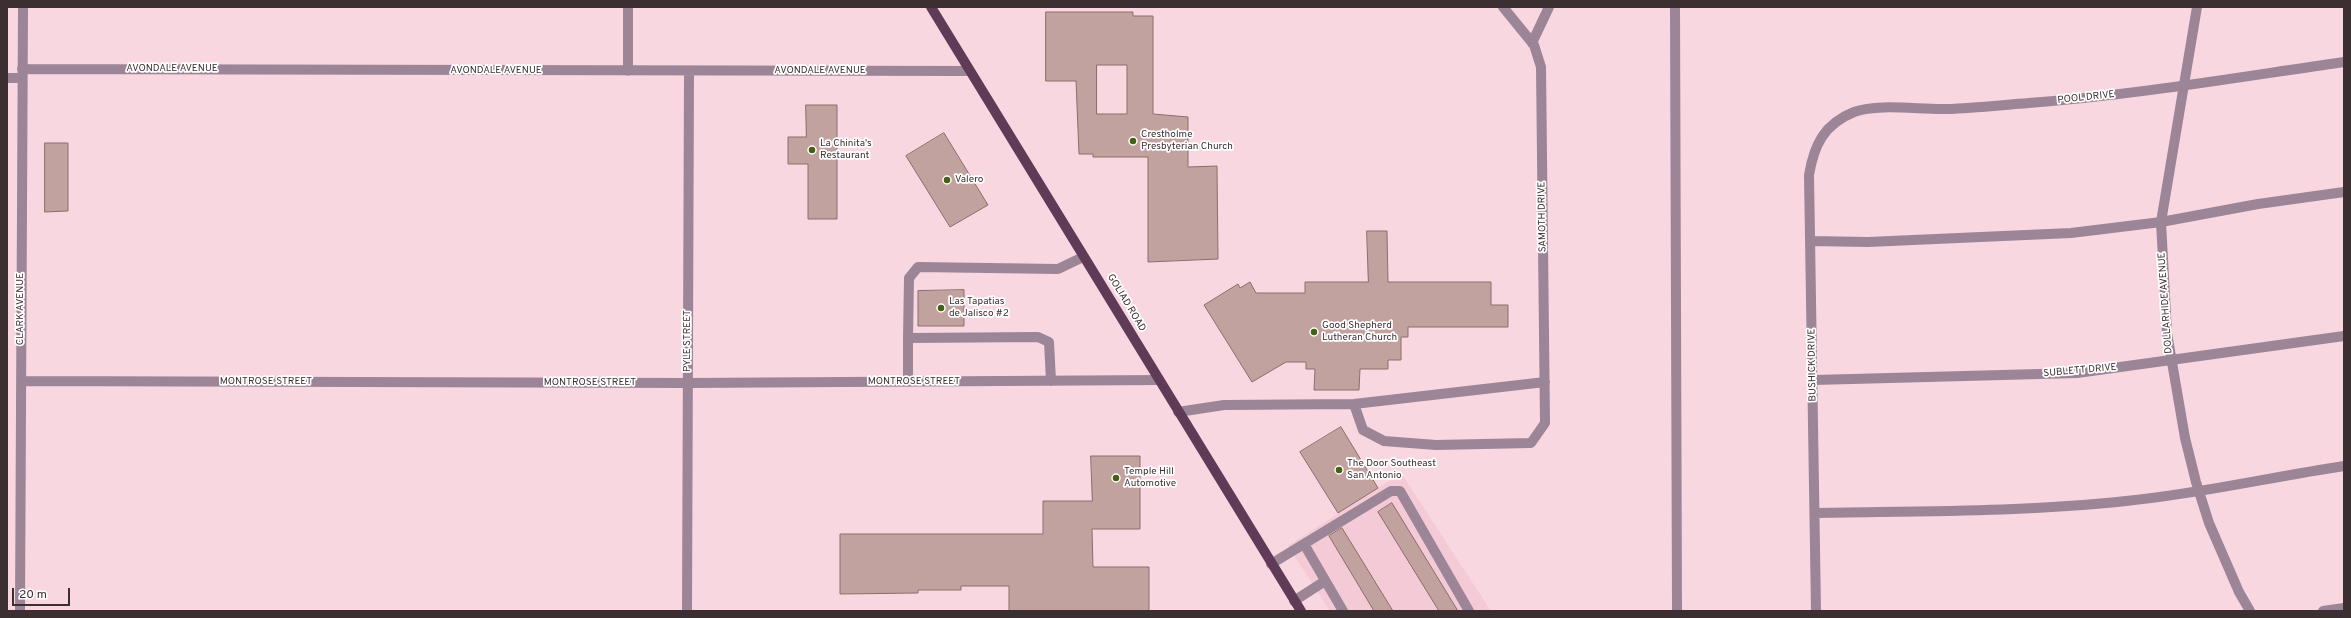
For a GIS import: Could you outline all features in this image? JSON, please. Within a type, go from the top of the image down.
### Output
[{"type":"main road","name":"GOLIAD ROAD","points":[[931,7],[1301,611]]},
{"type":"street","name":"CLARK AVENUE","points":[[20,611],[23,7]]},
{"type":"street","points":[[628,7],[628,71]]},
{"type":"street","name":"SAMOTH DRIVE","points":[[1354,404],[1363,430],[1384,441],[1436,445],[1531,443],[1545,423],[1541,67],[1532,43],[1503,7]]},
{"type":"street","points":[[1532,43],[1549,7]]},
{"type":"street","points":[[1675,7],[1677,611]]},
{"type":"street","name":"DOLLARHIDE AVENUE","points":[[2197,7],[2161,222],[2170,362],[2185,438],[2199,492],[2209,523],[2250,611]]},
{"type":"street","name":"POOL DRIVE","points":[[1831,126],[1855,112],[1876,109],[1947,109],[2077,100],[2344,62]]},
{"type":"street","name":"AVONDALE AVENUE","points":[[7,78],[22,73],[969,70]]},
{"type":"street","name":"PYLE STREET","points":[[687,611],[689,72]]},
{"type":"street","name":"BUSHICK DRIVE","points":[[1816,611],[1814,380],[1809,175],[1812,154],[1818,142],[1831,126]]},
{"type":"street","points":[[1810,241],[1868,242],[2071,233],[2161,222],[2258,204],[2344,192]]},
{"type":"street","points":[[908,382],[909,278],[918,267],[1058,269],[1083,257]]},
{"type":"street","name":"SUBLETT DRIVE","points":[[1814,380],[2077,374],[2170,362],[2344,336]]},
{"type":"street","points":[[908,338],[1038,337],[1050,342],[1051,381]]},
{"type":"street","name":"MONTROSE STREET","points":[[21,381],[688,383],[1159,380]]},
{"type":"street","points":[[1178,412],[1224,405],[1354,404],[1545,382]]},
{"type":"street","points":[[1815,512],[1977,511],[2082,506],[2199,492],[2344,466]]},
{"type":"street","points":[[1271,564],[1391,491],[1400,491],[1469,611]]},
{"type":"street","points":[[1304,544],[1343,611]]},
{"type":"street","points":[[1294,601],[1325,581]]},
{"type":"street","points":[[2323,611],[2344,608]]},
{"type":"shaded area","points":[[1401,473],[1491,611],[1330,611],[1288,546]]},
{"type":"building","name":"Crestholme Presbyterian Church","points":[[1046,12],[1133,12],[1133,16],[1153,16],[1153,114],[1188,117],[1188,167],[1217,166],[1218,259],[1148,262],[1148,157],[1093,157],[1093,154],[1079,154],[1076,81],[1046,81]],"holes":[[[1097,65],[1127,65],[1127,114],[1097,114]]]},
{"type":"building","name":"La Chinita's Restaurant","points":[[806,105],[837,105],[837,219],[808,219],[808,164],[788,164],[788,137],[806,137]]},
{"type":"building","name":"Valero","points":[[944,133],[988,205],[950,227],[906,156]]},
{"type":"building","points":[[45,143],[68,143],[68,211],[45,212]]},
{"type":"building","name":"Good Shepherd Lutheran Church","points":[[1367,231],[1387,231],[1388,282],[1491,282],[1491,305],[1508,305],[1508,327],[1408,327],[1408,337],[1401,337],[1401,360],[1388,360],[1388,369],[1360,369],[1359,390],[1314,390],[1315,369],[1306,369],[1306,362],[1286,362],[1252,382],[1204,305],[1238,284],[1240,288],[1250,282],[1256,293],[1305,293],[1305,282],[1368,282]]},
{"type":"building","name":"Las Tapatias de Jalisco #2","points":[[964,290],[964,326],[918,326],[918,291]]},
{"type":"building","name":"The Door Southeast San Antonio","points":[[1341,427],[1378,488],[1338,513],[1300,452]]},
{"type":"building","points":[[1091,456],[1140,456],[1140,529],[1092,529],[1093,567],[1149,567],[1149,611],[1009,611],[1009,586],[961,586],[961,590],[918,590],[918,593],[840,594],[840,534],[1043,534],[1043,501],[1092,501]]},
{"type":"building","points":[[1392,503],[1458,611],[1439,611],[1378,512]]},
{"type":"building","points":[[1342,528],[1393,611],[1374,611],[1329,536]]},
{"type":"place","name":"Crestholme Presbyterian Church","points":[[1133,141]]},
{"type":"place","name":"La Chinita's Restaurant","points":[[812,150]]},
{"type":"place","name":"Valero","points":[[947,180]]},
{"type":"place","name":"Las Tapatias de Jalisco #2","points":[[941,308]]},
{"type":"place","name":"Good Shepherd Lutheran Church","points":[[1314,332]]},
{"type":"place","name":"The Door Southeast San Antonio","points":[[1339,470]]},
{"type":"place","name":"Temple Hill Automotive","points":[[1116,478]]}]
